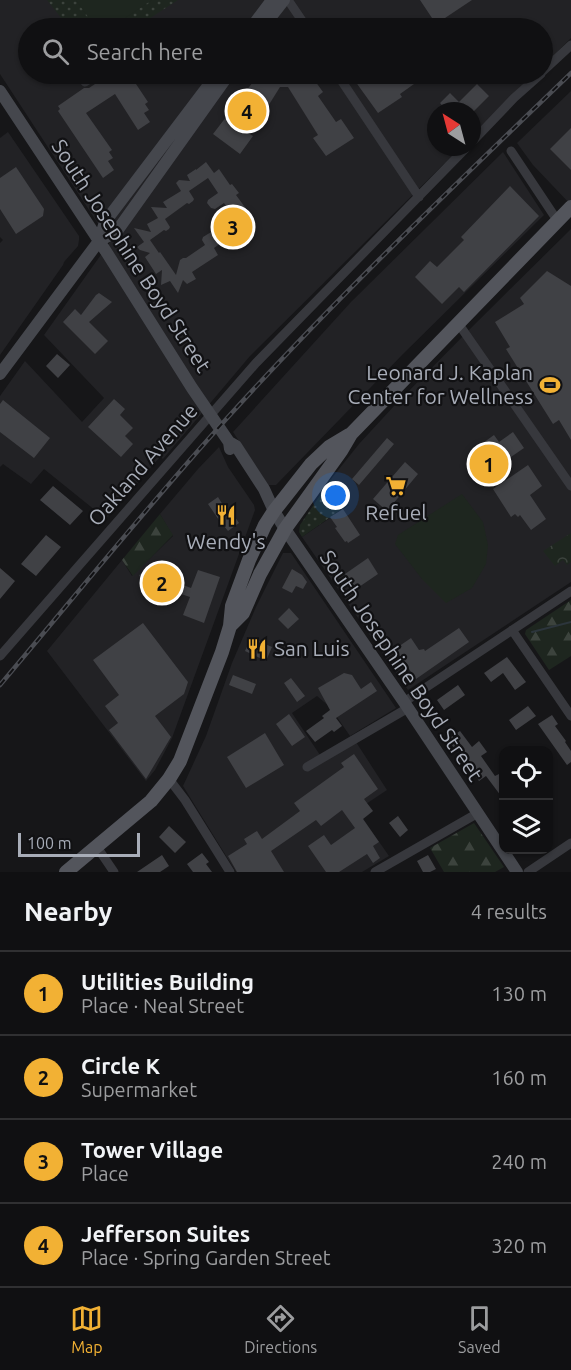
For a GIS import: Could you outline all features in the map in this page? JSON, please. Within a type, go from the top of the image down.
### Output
[{"type":"main road","points":[[258,18],[272,0]]},
{"type":"main road","points":[[271,18],[286,0]]},
{"type":"main road","points":[[0,374],[99,241],[105,222],[209,84]]},
{"type":"main road","points":[[99,241],[117,231],[222,84]]},
{"type":"main road","name":"South Josephine Boyd Street","points":[[0,92],[99,241],[192,388],[259,481],[285,529],[517,872]]},
{"type":"main road","points":[[230,626],[243,613],[260,574],[285,529],[351,434],[566,215]]},
{"type":"main road","points":[[66,872],[151,801],[169,779],[180,761],[222,652],[239,585],[265,525],[311,464],[329,447],[351,434]]},
{"type":"street","points":[[286,0],[300,18]]},
{"type":"street","points":[[553,62],[571,45]]},
{"type":"street","points":[[344,84],[419,197]]},
{"type":"street","points":[[481,133],[530,84]]},
{"type":"street","points":[[511,151],[566,215]]},
{"type":"street","name":"Oakland Avenue","points":[[0,656],[256,363],[458,156]]},
{"type":"street","points":[[458,323],[571,486]]},
{"type":"street","points":[[307,767],[406,705],[571,591]]},
{"type":"street","points":[[512,630],[571,716]]},
{"type":"street","points":[[169,779],[185,800],[230,872]]},
{"type":"street","points":[[375,872],[478,813]]},
{"type":"street","points":[[528,872],[571,843]]},
{"type":"street","points":[[97,847],[114,872]]},
{"type":"shaded area","points":[[0,0],[571,0],[571,38],[553,56],[553,18],[18,18],[18,84],[525,84],[481,127],[481,102],[427,102],[427,156],[452,156],[250,356],[163,459],[160,457],[106,519],[44,469],[31,484],[3,464],[0,467],[0,396],[25,361],[82,422],[104,398],[44,335],[110,242],[0,74]]},
{"type":"shaded area","points":[[571,91],[571,205],[533,165],[517,143]]},
{"type":"shaded area","points":[[8,132],[79,236],[79,240],[78,246],[64,262],[0,355],[0,243],[3,240],[0,237],[0,138]]},
{"type":"shaded area","points":[[503,152],[544,215],[403,354],[276,485],[268,485],[233,432],[351,302]]},
{"type":"shaded area","points":[[571,229],[571,582],[408,690],[302,537],[349,505],[331,479],[359,444]]},
{"type":"shaded area","points":[[219,447],[228,467],[254,505],[255,510],[172,738],[155,770],[146,781],[47,651],[122,560],[132,576],[173,536],[160,514]]},
{"type":"shaded area","points":[[283,553],[291,553],[396,708],[350,736],[330,707],[317,696],[292,713],[324,761],[356,742],[387,790],[357,810],[389,856],[362,872],[236,872],[183,786],[206,736],[232,663],[256,607]]},
{"type":"green space","points":[[47,0],[178,0],[150,18],[61,18]]},
{"type":"green space","points":[[76,0],[152,0],[125,18],[89,18]]},
{"type":"green space","points":[[331,479],[349,504],[302,537],[299,532],[300,525]]},
{"type":"green space","points":[[462,494],[483,522],[488,545],[486,564],[472,588],[446,603],[422,579],[395,544],[398,535]]},
{"type":"green space","points":[[160,514],[173,535],[133,576],[122,560]]},
{"type":"green space","points":[[571,533],[571,562],[567,565],[563,560],[555,566],[543,551]]},
{"type":"green space","points":[[571,600],[571,656],[549,670],[525,634],[526,630]]},
{"type":"green space","points":[[474,823],[504,867],[495,872],[444,872],[430,848]]},
{"type":"building","points":[[420,0],[472,0],[445,18],[432,18]]},
{"type":"building","points":[[95,84],[136,84],[148,102],[145,104],[149,110],[144,113],[150,122],[138,130],[115,94],[86,113],[112,150],[109,152],[113,158],[108,161],[114,170],[103,178],[58,111],[60,109],[58,106],[84,88]]},
{"type":"building","points":[[251,84],[317,84],[323,92],[318,96],[336,122],[341,119],[354,138],[326,156],[313,138],[318,135],[288,87],[280,87],[248,133],[253,136],[240,154],[213,134]]},
{"type":"building","points":[[357,84],[414,84],[400,94],[402,97],[378,113]]},
{"type":"building","points":[[477,84],[489,96],[481,104],[481,102],[459,102]]},
{"type":"building","points":[[450,93],[459,102],[441,102]]},
{"type":"building","points":[[571,128],[571,170],[550,149]]},
{"type":"building","points":[[206,162],[214,173],[219,169],[239,193],[236,195],[247,210],[241,215],[249,227],[243,227],[214,248],[218,255],[192,272],[196,279],[187,284],[183,280],[178,293],[170,281],[161,285],[162,270],[156,274],[145,257],[150,253],[137,247],[144,242],[134,228],[151,232],[147,224],[158,218],[151,207],[167,208],[163,202],[181,191],[176,183],[179,180],[190,181],[187,175]],"holes":[[[208,178],[218,193],[207,203],[215,209],[224,203],[234,218],[203,237],[205,245],[180,260],[176,275],[150,240],[169,229],[165,219],[193,201],[189,191]]]},
{"type":"building","points":[[16,167],[44,209],[43,216],[16,234],[0,209],[0,178]]},
{"type":"building","points":[[510,186],[539,216],[464,292],[459,287],[442,304],[415,277],[430,261],[437,267],[464,240],[461,237]]},
{"type":"building","name":"Leonard J. Kaplan Center for Wellness","points":[[547,271],[571,286],[571,440],[559,420],[553,424],[506,349],[510,347],[495,322],[524,304],[520,298]]},
{"type":"building","points":[[99,293],[112,302],[89,322],[108,341],[95,354],[63,322],[75,309],[81,315]]},
{"type":"building","points":[[57,354],[70,365],[58,378],[46,366]]},
{"type":"building","points":[[114,399],[125,409],[120,415],[133,428],[125,436],[133,444],[121,457],[88,427]]},
{"type":"building","points":[[3,400],[50,438],[34,458],[0,432],[0,404]]},
{"type":"building","points":[[513,432],[524,448],[485,475],[469,453],[494,435],[499,442]]},
{"type":"building","name":"Refuel","points":[[387,438],[394,444],[359,485],[352,479]]},
{"type":"building","name":"Refuel","points":[[405,462],[418,474],[387,511],[373,499]]},
{"type":"building","points":[[528,465],[542,486],[530,495],[546,519],[531,530],[520,515],[518,517],[515,514],[511,517],[493,489]]},
{"type":"building","points":[[53,486],[83,511],[70,525],[40,500]]},
{"type":"building","points":[[218,497],[228,513],[231,511],[239,523],[228,531],[208,504]]},
{"type":"building","points":[[343,509],[360,535],[348,543],[335,528],[337,527],[330,517]]},
{"type":"building","points":[[46,535],[61,547],[36,576],[21,564]]},
{"type":"building","points":[[368,558],[378,574],[356,589],[345,574]]},
{"type":"building","points":[[168,563],[176,579],[175,582],[191,588],[198,570],[220,577],[204,623],[183,615],[190,597],[172,591],[170,595],[154,604],[139,575]]},
{"type":"building","points":[[0,568],[15,581],[0,599]]},
{"type":"building","points":[[292,569],[302,575],[307,582],[303,589],[296,586],[292,593],[282,588]]},
{"type":"building","points":[[289,608],[299,619],[288,629],[278,619]]},
{"type":"building","points":[[143,623],[188,682],[184,694],[155,716],[171,737],[146,779],[109,730],[118,723],[105,706],[119,695],[93,660]]},
{"type":"building","points":[[459,628],[469,642],[416,679],[395,649],[411,638],[419,650],[424,649],[425,651]]},
{"type":"building","points":[[251,638],[272,647],[266,661],[245,651]]},
{"type":"building","points":[[507,657],[526,682],[515,690],[503,673],[491,682],[484,673]]},
{"type":"building","points":[[344,673],[352,675],[361,689],[371,682],[377,691],[336,718],[342,726],[315,742],[306,731],[324,718],[322,716],[330,710],[318,688]]},
{"type":"building","points":[[233,675],[256,684],[252,694],[229,685]]},
{"type":"building","points":[[291,678],[305,696],[297,702],[284,683]]},
{"type":"building","points":[[458,685],[465,695],[444,710],[437,700]]},
{"type":"building","points":[[528,706],[536,716],[516,730],[509,720]]},
{"type":"building","points":[[289,714],[305,737],[292,746],[276,724]]},
{"type":"building","points":[[552,715],[558,724],[555,726],[571,751],[571,762],[567,765],[538,724]]},
{"type":"building","points":[[460,731],[472,747],[479,741],[487,752],[481,756],[495,776],[499,774],[499,793],[486,776],[479,781],[471,770],[474,768],[459,748],[456,751],[448,739]]},
{"type":"building","points":[[265,733],[284,765],[246,788],[227,757]]},
{"type":"building","points":[[354,754],[378,789],[364,799],[373,811],[363,819],[379,842],[373,846],[380,858],[373,863],[367,854],[339,872],[326,872],[308,846],[324,835],[331,845],[355,828],[342,810],[321,826],[316,820],[271,851],[284,872],[237,872],[228,856],[247,844],[244,839],[257,831],[262,839],[300,811],[294,803],[344,767],[341,763]]},
{"type":"building","points":[[398,816],[408,830],[400,837],[389,823]]},
{"type":"building","points":[[169,826],[186,842],[175,853],[159,837]]},
{"type":"building","points":[[202,853],[209,862],[206,864],[212,872],[193,872],[187,864]]},
{"type":"building","points":[[162,855],[169,866],[160,872],[137,872]]},
{"type":"building","points":[[428,855],[436,869],[423,872],[417,861]]},
{"type":"waterway","points":[[532,632],[571,622]]},
{"type":"railway","points":[[0,685],[113,549],[270,371],[397,242],[571,73]]},
{"type":"place","name":"Jefferson Suites","points":[[247,111]]},
{"type":"place","name":"Tower Village","points":[[233,227]]},
{"type":"place","name":"Leonard J. Kaplan Center for Wellness","points":[[550,385]]},
{"type":"place","name":"Utilities Building","points":[[489,464]]},
{"type":"place","name":"Refuel","points":[[396,486]]},
{"type":"place","name":"Wendy's","points":[[226,515]]},
{"type":"place","name":"Circle K","points":[[162,583]]},
{"type":"place","name":"San Luis","points":[[257,649]]}]
